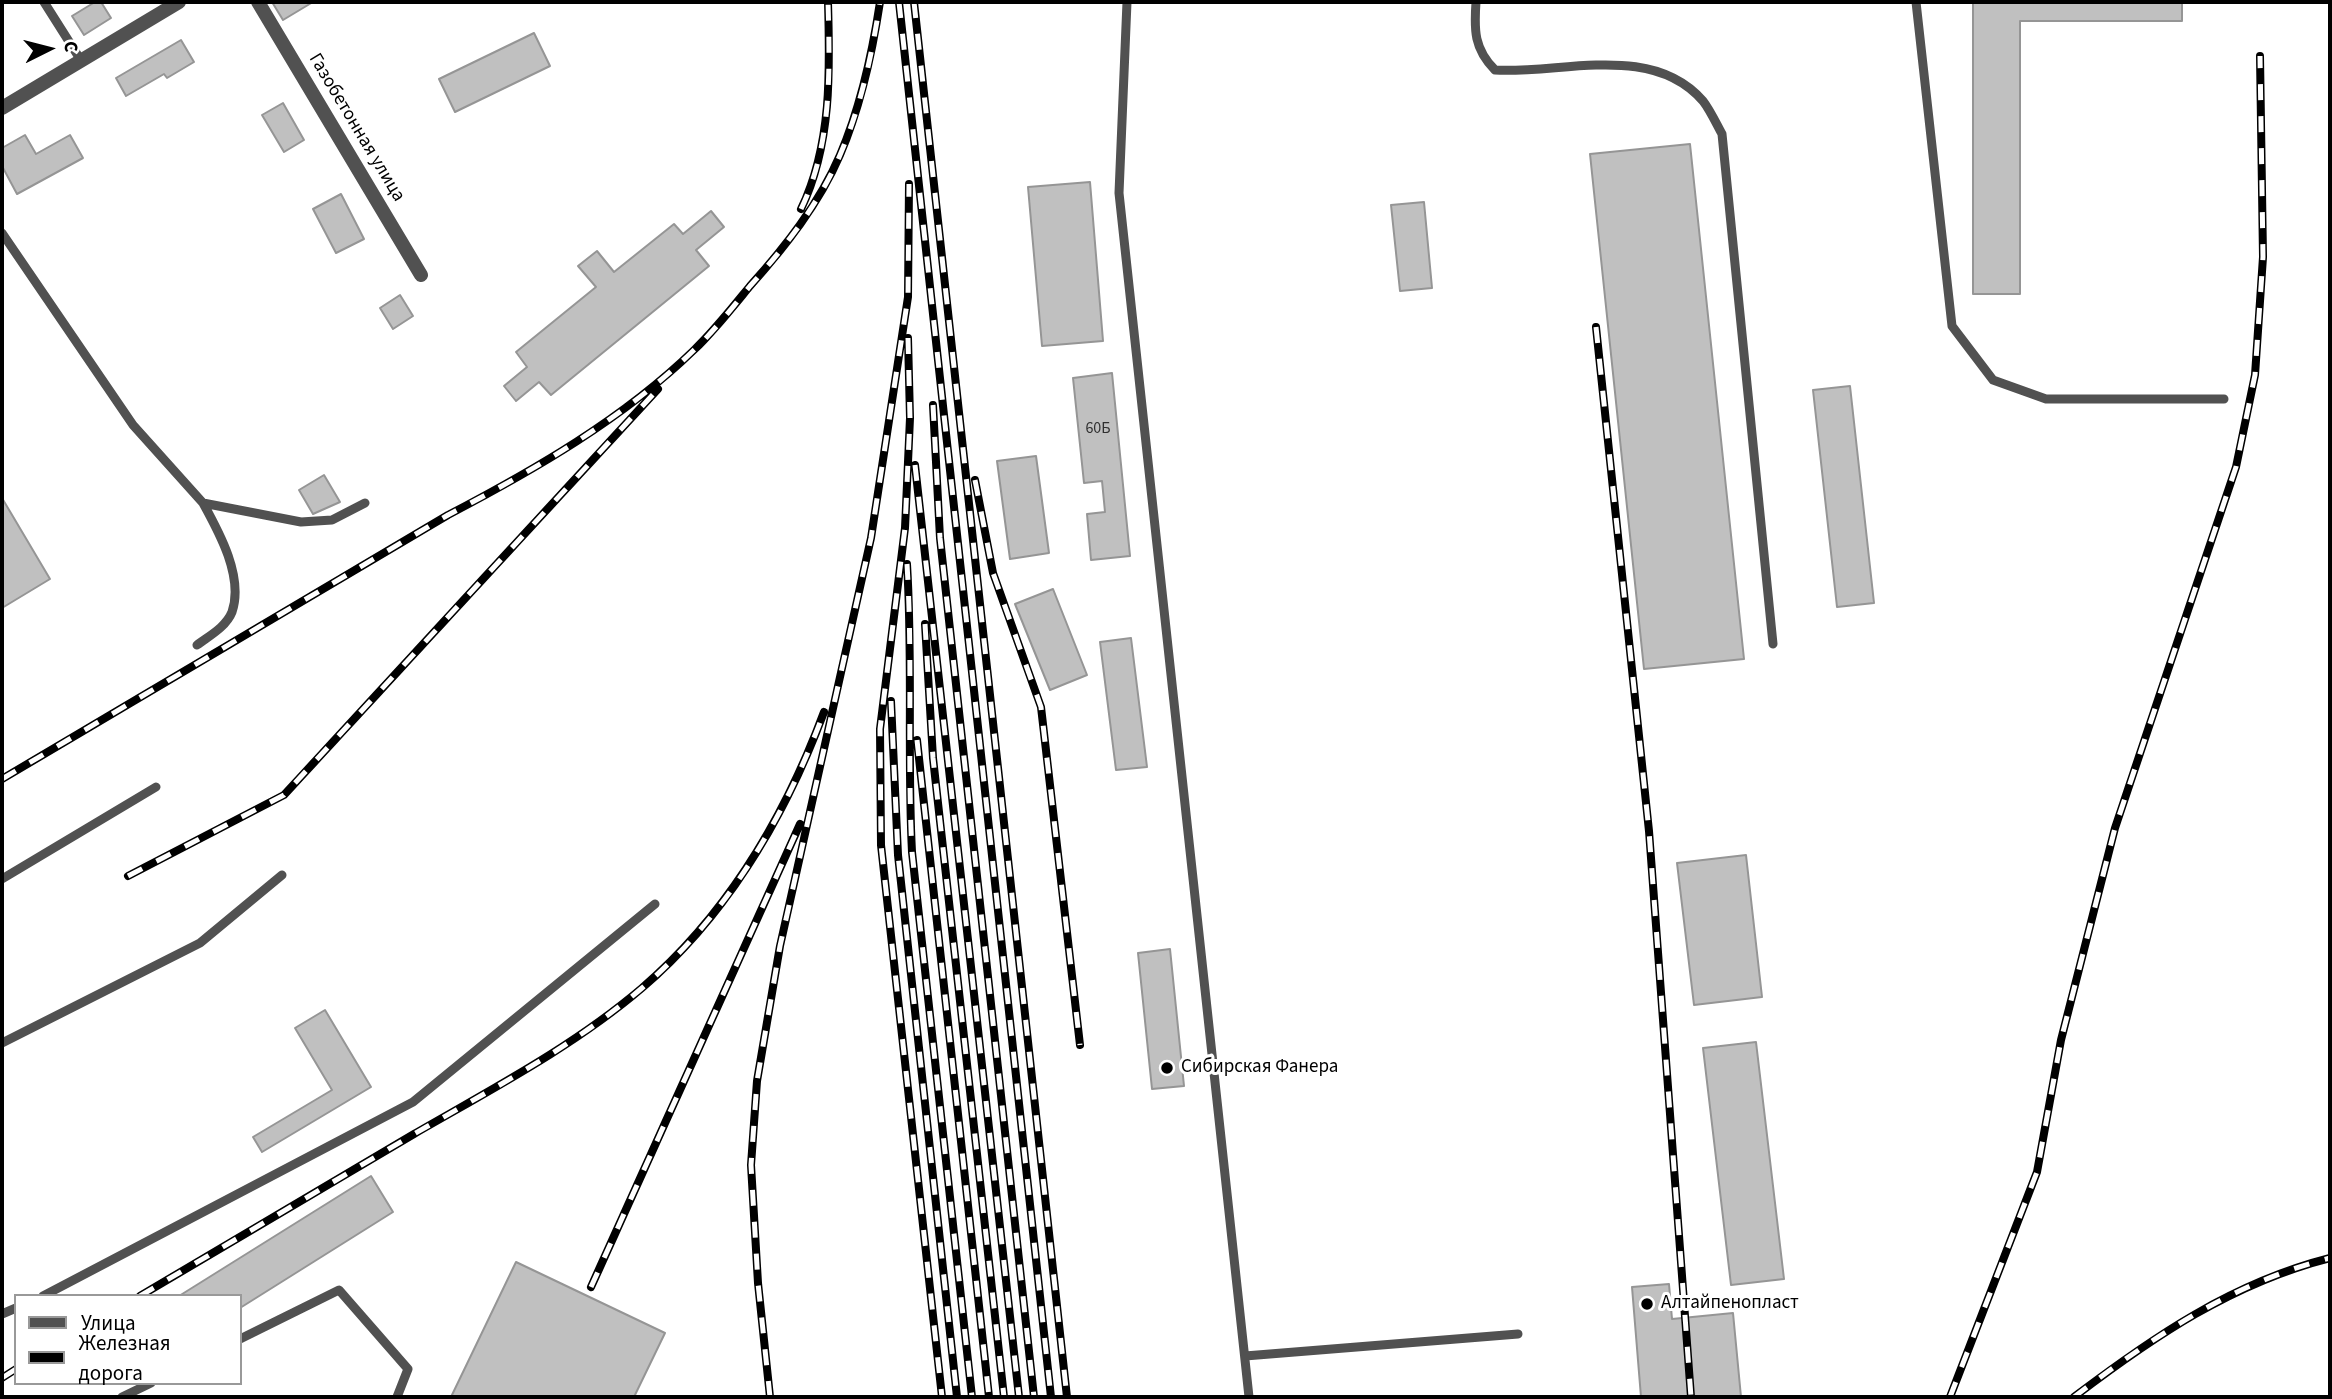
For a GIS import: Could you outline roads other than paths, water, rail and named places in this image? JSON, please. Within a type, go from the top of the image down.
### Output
[{"type":"street","points":[[2,108],[179,2]]},
{"type":"street","name":"Газобетонная улица","points":[[258,2],[421,275]]},
{"type":"lane","points":[[44,2],[82,62]]},
{"type":"lane","points":[[1127,2],[1119,193],[1249,1397]]},
{"type":"lane","points":[[1475,2],[1474,33],[1481,55],[1495,70],[1628,65],[1668,74],[1702,101],[1722,134],[1773,644]]},
{"type":"lane","points":[[1916,2],[1952,326],[1993,380],[2046,399],[2224,399]]},
{"type":"lane","points":[[2,233],[133,425],[203,503],[229,559],[235,589],[232,612],[220,628],[197,645]]},
{"type":"lane","points":[[203,503],[301,522],[332,520],[365,503]]},
{"type":"lane","points":[[2,879],[156,787]]},
{"type":"lane","points":[[2,1043],[200,943],[282,876]]},
{"type":"lane","points":[[47,1294],[413,1102],[655,904]]},
{"type":"lane","points":[[242,1338],[339,1290],[408,1369],[397,1397]]},
{"type":"lane","points":[[1245,1356],[1518,1334]]},
{"type":"lane","points":[[122,1397],[146,1385]]},
{"type":"railway","points":[[801,209],[819,159],[824,133],[829,81],[828,2]]},
{"type":"railway","points":[[2,779],[448,515],[577,442],[667,375],[723,319],[788,240],[822,191],[840,155],[860,99],[880,2]]},
{"type":"railway","points":[[899,2],[1051,1397]]},
{"type":"railway","points":[[914,2],[1067,1397]]},
{"type":"railway","points":[[1950,1397],[2037,1172],[2061,1040],[2115,828],[2236,467],[2255,375],[2263,257],[2260,56]]},
{"type":"railway","points":[[770,1397],[758,1283],[751,1165],[757,1081],[780,946],[871,538],[908,297],[909,184]]},
{"type":"railway","points":[[1596,327],[1649,831],[1691,1397]]},
{"type":"railway","points":[[908,338],[910,418],[905,528],[880,729],[881,845],[942,1397]]},
{"type":"railway","points":[[128,876],[284,795],[658,389]]},
{"type":"railway","points":[[933,405],[940,538],[1034,1397]]},
{"type":"railway","points":[[915,465],[1019,1397]]},
{"type":"railway","points":[[975,480],[993,573],[1041,707],[1080,1045]]},
{"type":"railway","points":[[907,564],[912,852],[972,1397]]},
{"type":"railway","points":[[925,624],[933,758],[1004,1397]]},
{"type":"railway","points":[[891,701],[898,855],[957,1397]]},
{"type":"railway","points":[[143,1294],[532,1066],[589,1029],[642,988],[701,928],[751,862],[791,789],[824,712]]},
{"type":"railway","points":[[917,740],[989,1397]]},
{"type":"railway","points":[[591,1287],[800,824]]},
{"type":"railway","points":[[2074,1397],[2134,1353],[2195,1314],[2260,1282],[2330,1258]]},
{"type":"railway","points":[[2,1378],[14,1370]]},
{"type":"place","name":"Сибирская Фанера","points":[[1167,1068]]},
{"type":"place","name":"Алтайпенопласт","points":[[1647,1304]]}]
